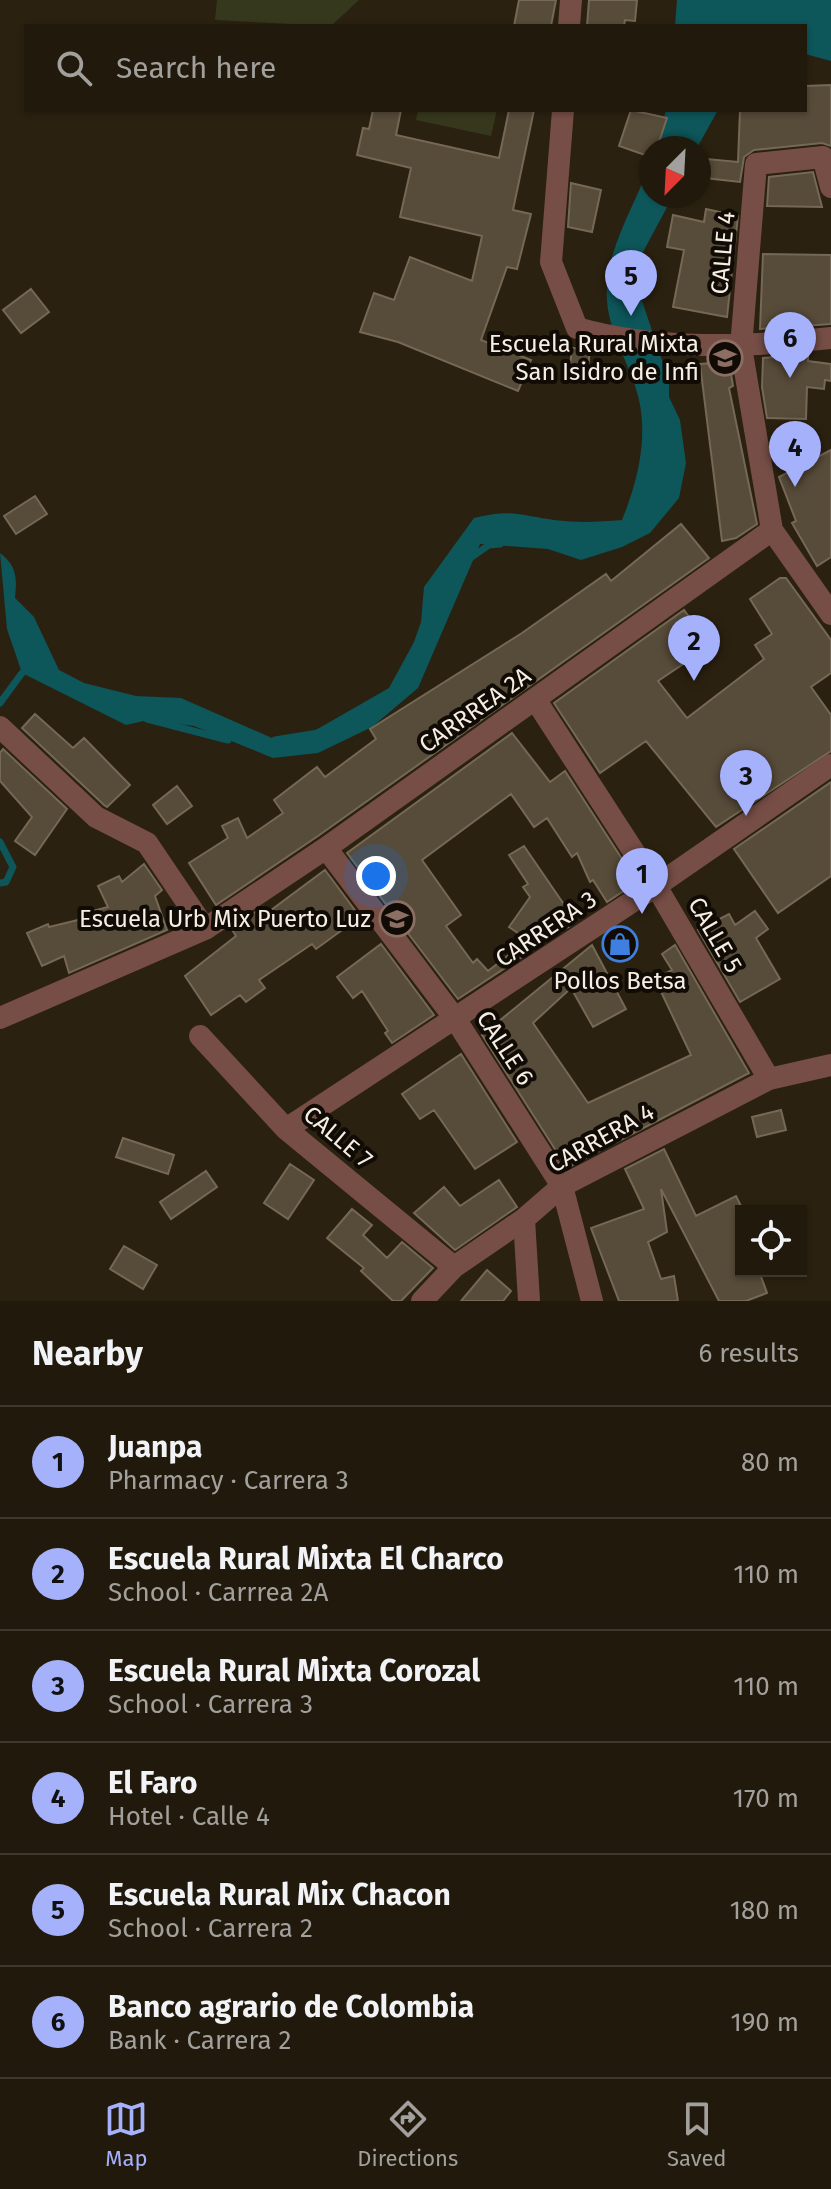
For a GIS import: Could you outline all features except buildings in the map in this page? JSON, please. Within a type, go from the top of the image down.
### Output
[{"type":"street","points":[[569,24],[571,0]]},
{"type":"street","points":[[563,112],[551,262],[577,328],[612,339],[741,347],[831,338]]},
{"type":"street","name":"CALLE 4","points":[[831,187],[823,157],[756,164],[741,347],[772,530],[831,614]]},
{"type":"street","name":"CARRREA 2A","points":[[0,1018],[205,929],[326,848],[772,530]]},
{"type":"street","name":"CALLE 5","points":[[535,699],[656,886],[769,1079]]},
{"type":"street","points":[[0,727],[96,817],[147,843],[205,929]]},
{"type":"street","name":"CARRERA 3","points":[[286,1129],[456,1020],[831,765]]},
{"type":"street","name":"CALLE 6","points":[[326,848],[456,1020],[562,1186],[592,1301]]},
{"type":"street","name":"CALLE 7","points":[[200,1036],[286,1129],[454,1267]]},
{"type":"street","name":"CARRERA 4","points":[[422,1301],[454,1267],[524,1219],[562,1186],[769,1079],[831,1065]]},
{"type":"street","points":[[524,1219],[529,1301]]},
{"type":"green space","points":[[217,0],[359,0],[333,24],[215,20]]},
{"type":"green space","points":[[418,112],[497,112],[491,136],[416,120]]},
{"type":"water","points":[[677,0],[831,0],[831,61],[807,55],[807,24],[675,24]]},
{"type":"water","points":[[665,112],[717,112],[704,136],[659,136]]},
{"type":"water","points":[[639,190],[639,208],[667,208],[635,267],[640,295],[669,381],[669,397],[680,420],[686,463],[679,498],[650,533],[622,547],[581,560],[548,549],[480,544],[418,688],[372,727],[318,753],[273,758],[194,726],[148,720],[126,725],[22,673],[7,629],[0,553],[15,573],[15,598],[34,617],[59,670],[84,683],[136,696],[181,698],[272,738],[300,739],[389,688],[414,642],[421,622],[424,587],[474,518],[507,513],[571,522],[622,520],[640,461],[642,430],[636,388],[612,327],[607,301],[610,265]]},
{"type":"waterway","points":[[469,559],[489,545],[500,544]]},
{"type":"waterway","points":[[0,703],[29,668]]},
{"type":"waterway","points":[[147,719],[228,740]]},
{"type":"waterway","points":[[275,740],[318,733]]},
{"type":"waterway","points":[[0,842],[13,867],[6,882],[0,883]]},
{"type":"place","name":"Escuela Rural Mix Chacon","points":[[631,316]]},
{"type":"place","name":"Escuela Rural Mixta San Isidro de Infi","points":[[725,358]]},
{"type":"place","name":"Banco agrario de Colombia","points":[[790,378]]},
{"type":"place","name":"El Faro","points":[[795,487]]},
{"type":"place","name":"Escuela Rural Mixta El Charco","points":[[694,681]]},
{"type":"place","name":"Escuela Rural Mixta Corozal","points":[[746,816]]},
{"type":"place","name":"Juanpa","points":[[642,914]]},
{"type":"place","name":"Escuela Urb Mix Puerto Luz","points":[[397,919]]},
{"type":"place","name":"Pollos Betsa","points":[[620,944]]}]
